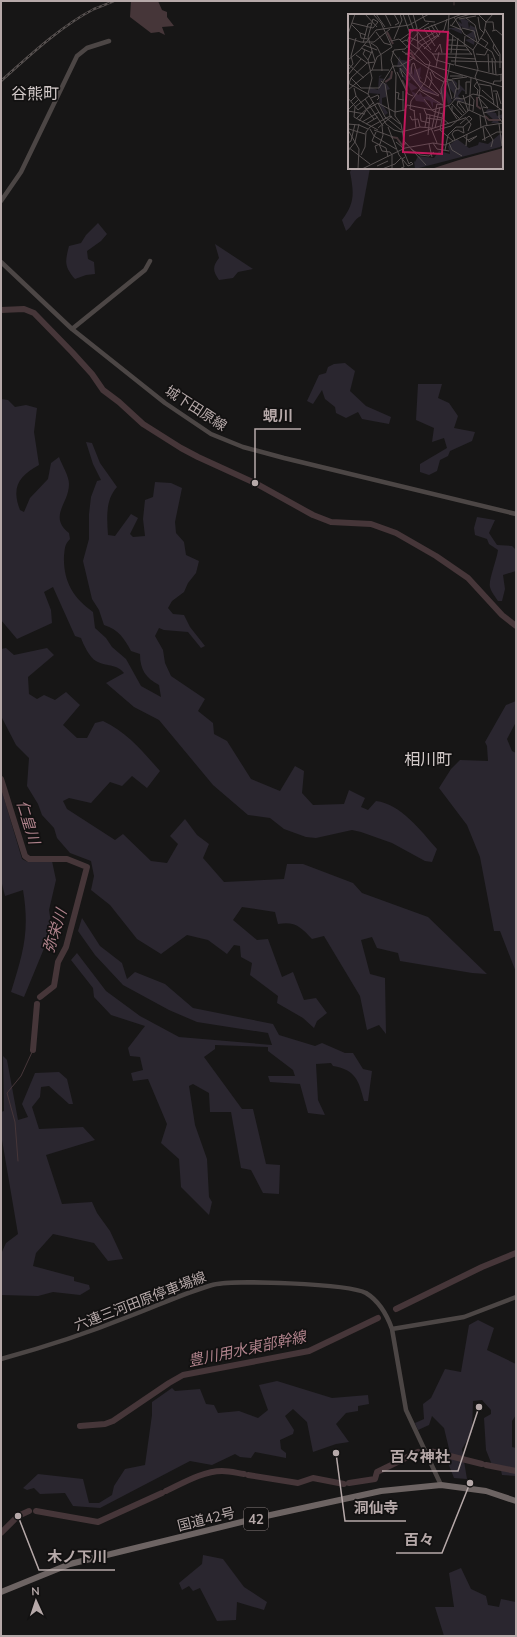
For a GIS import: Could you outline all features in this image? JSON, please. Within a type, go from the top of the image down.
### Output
[{"type":"highway","name":"国道42号","points":[[1,1592],[70,1564],[266,1516],[381,1491],[442,1485],[486,1491],[516,1501]]},
{"type":"main road","points":[[1,201],[21,172],[77,56],[87,48],[110,41]]},
{"type":"main road","name":"城下田原線","points":[[1,262],[72,329],[165,403],[198,426],[228,442],[284,458],[516,514]]},
{"type":"main road","points":[[72,329],[145,270],[150,262]]},
{"type":"main road","name":"六連三河田原停車場線","points":[[1,1359],[52,1346],[213,1284],[225,1283],[321,1286],[355,1290],[365,1293],[376,1301],[388,1319],[392,1329],[406,1410],[442,1485]]},
{"type":"main road","points":[[392,1329],[464,1317],[516,1297]]},
{"type":"shaded area","points":[[131,1],[158,1],[162,10],[167,12],[167,17],[174,26],[162,27],[165,35],[159,32],[151,33],[130,17]]},
{"type":"shaded area","points":[[352,169],[370,169],[361,216],[346,231],[342,220],[351,203],[353,192],[350,172]]},
{"type":"shaded area","points":[[98,223],[107,234],[101,241],[87,251],[88,259],[94,262],[95,274],[86,275],[75,279],[66,264],[69,246],[81,243],[86,235]]},
{"type":"shaded area","points":[[215,244],[253,269],[238,272],[233,278],[219,280],[214,269],[219,258]]},
{"type":"shaded area","points":[[345,363],[355,371],[350,391],[366,406],[391,417],[389,424],[362,419],[358,412],[346,418],[336,413],[335,407],[325,399],[322,390],[313,404],[307,401],[319,375],[326,373],[328,367],[334,364]]},
{"type":"shaded area","points":[[418,384],[442,384],[438,398],[449,403],[458,416],[454,428],[475,432],[472,441],[450,451],[448,456],[440,460],[437,471],[429,475],[420,472],[420,464],[447,448],[444,438],[432,442],[434,428],[416,420]]},
{"type":"shaded area","points":[[1,399],[8,400],[15,407],[26,405],[37,408],[34,432],[39,465],[26,473],[19,483],[16,495],[20,510],[24,512],[30,498],[48,479],[51,463],[59,457],[69,481],[68,491],[60,515],[60,521],[69,533],[70,539],[66,545],[64,556],[67,581],[80,601],[93,612],[95,628],[106,638],[112,647],[126,659],[141,686],[161,697],[159,685],[147,676],[141,665],[140,654],[131,651],[126,642],[114,629],[104,625],[99,610],[92,599],[83,561],[89,539],[91,497],[97,481],[101,480],[93,464],[86,442],[92,443],[100,463],[117,487],[110,498],[107,516],[108,535],[115,536],[131,514],[138,518],[130,534],[133,537],[145,536],[143,519],[145,500],[153,497],[155,482],[171,483],[182,488],[175,522],[176,533],[184,542],[186,555],[199,561],[196,573],[188,583],[184,592],[172,601],[168,608],[173,614],[184,615],[190,627],[205,646],[201,648],[188,632],[164,630],[159,628],[155,636],[163,650],[165,663],[171,676],[205,699],[198,711],[213,723],[214,734],[227,741],[251,779],[280,791],[295,766],[304,771],[302,793],[313,805],[344,804],[349,790],[365,798],[361,807],[368,810],[376,801],[394,807],[410,819],[437,849],[432,862],[425,861],[392,843],[361,832],[352,830],[316,838],[306,837],[284,829],[270,818],[248,815],[213,785],[159,720],[134,707],[106,683],[124,673],[114,666],[100,663],[91,657],[81,638],[75,636],[53,587],[44,592],[51,610],[52,623],[17,639],[1,620]]},
{"type":"shaded area","points":[[477,517],[495,520],[489,533],[497,545],[512,546],[516,550],[516,571],[503,575],[505,589],[502,601],[498,601],[490,587],[491,575],[498,550],[489,544],[487,539],[475,535],[474,528]]},
{"type":"shaded area","points":[[6,648],[14,655],[47,648],[54,655],[28,677],[29,694],[37,699],[44,695],[55,700],[66,692],[80,705],[63,725],[77,738],[87,738],[95,723],[103,721],[127,737],[160,771],[147,788],[132,776],[122,786],[110,782],[91,803],[69,798],[63,801],[67,809],[115,840],[123,834],[151,861],[167,863],[178,844],[170,836],[185,819],[197,835],[209,844],[203,858],[224,882],[284,879],[287,864],[303,864],[353,883],[362,893],[428,917],[487,974],[472,973],[400,961],[398,953],[377,948],[372,937],[361,940],[370,974],[385,978],[386,1034],[379,1025],[367,1030],[360,996],[324,936],[312,939],[304,931],[293,924],[278,924],[275,912],[242,907],[233,920],[257,940],[268,939],[282,977],[293,972],[304,1000],[316,998],[327,1013],[317,1021],[314,1028],[303,1018],[277,1003],[278,996],[250,975],[252,963],[241,957],[240,946],[234,945],[227,954],[208,940],[187,935],[161,954],[137,939],[110,905],[91,890],[94,876],[91,861],[70,853],[57,838],[54,828],[42,815],[38,804],[27,786],[29,758],[16,745],[1,716],[1,649]]},
{"type":"shaded area","points":[[516,701],[516,722],[507,739],[512,751],[516,753],[516,972],[500,931],[494,931],[480,857],[467,825],[439,788],[451,769],[460,760],[488,761],[487,746],[485,742],[506,705]]},
{"type":"shaded area","points":[[1,788],[22,859],[28,862],[52,861],[56,880],[49,910],[52,929],[24,997],[11,992],[22,954],[26,918],[23,890],[5,896],[1,880]]},
{"type":"shaded area","points":[[82,918],[100,946],[122,963],[127,979],[135,972],[165,984],[193,1008],[273,1024],[279,1035],[315,1046],[322,1043],[345,1053],[353,1053],[363,1069],[372,1071],[368,1101],[364,1101],[358,1082],[347,1070],[333,1066],[331,1063],[316,1064],[318,1100],[325,1115],[308,1113],[300,1084],[270,1082],[268,1076],[295,1076],[293,1070],[268,1051],[268,1047],[215,1045],[215,1049],[204,1057],[242,1109],[253,1109],[266,1164],[280,1165],[279,1194],[263,1193],[251,1170],[241,1168],[231,1112],[210,1112],[209,1093],[193,1084],[189,1086],[195,1125],[207,1159],[209,1197],[212,1202],[209,1215],[181,1187],[179,1159],[161,1143],[167,1124],[148,1079],[133,1081],[131,1073],[143,1070],[140,1057],[130,1056],[128,1048],[145,1026],[111,1015],[94,997],[93,988],[71,960],[77,953],[106,991],[140,1016],[179,1037],[272,1045],[268,1033],[197,1022],[169,1010],[123,985],[95,955],[78,931]]},
{"type":"shaded area","points":[[3,1056],[7,1060],[18,1120],[28,1117],[22,1104],[35,1073],[59,1072],[67,1079],[73,1104],[69,1104],[49,1086],[41,1087],[40,1097],[32,1107],[39,1129],[83,1127],[95,1140],[46,1155],[62,1204],[92,1202],[97,1213],[110,1231],[123,1259],[108,1261],[94,1243],[53,1234],[36,1253],[33,1266],[74,1277],[74,1281],[89,1285],[90,1289],[80,1295],[53,1292],[38,1296],[1,1295],[1,1254],[6,1243],[18,1234],[1,1134],[1,1112],[4,1111]]},
{"type":"shaded area","points":[[478,1320],[494,1328],[487,1350],[516,1364],[516,1415],[512,1421],[512,1447],[516,1448],[516,1476],[502,1475],[500,1466],[492,1465],[486,1450],[484,1418],[491,1414],[491,1410],[482,1400],[473,1401],[472,1432],[462,1449],[467,1479],[454,1478],[444,1453],[450,1453],[444,1428],[432,1416],[429,1425],[418,1430],[415,1423],[424,1419],[423,1404],[431,1398],[445,1369],[461,1372],[469,1325]]},
{"type":"shaded area","points":[[277,1381],[332,1398],[368,1395],[369,1404],[358,1406],[358,1411],[346,1413],[336,1424],[349,1442],[336,1444],[313,1452],[307,1422],[293,1409],[285,1416],[294,1430],[293,1434],[280,1440],[281,1449],[286,1453],[286,1458],[255,1452],[251,1458],[240,1457],[235,1454],[212,1465],[190,1461],[100,1508],[73,1506],[65,1493],[40,1494],[34,1488],[27,1490],[23,1488],[38,1474],[83,1479],[89,1503],[99,1503],[112,1495],[114,1486],[125,1469],[145,1465],[152,1415],[152,1402],[172,1388],[175,1391],[200,1389],[206,1404],[214,1405],[218,1413],[239,1411],[258,1418],[268,1410],[259,1385]]},
{"type":"shaded area","points":[[203,1555],[223,1559],[244,1587],[267,1602],[264,1610],[237,1602],[236,1620],[217,1621],[200,1588],[193,1591],[189,1586],[182,1590],[179,1583],[202,1564]]},
{"type":"shaded area","points":[[461,1568],[471,1589],[486,1596],[488,1605],[499,1607],[501,1599],[516,1602],[516,1636],[444,1636],[435,1607],[454,1607],[449,1573]]},
{"type":"waterway","points":[[1,310],[24,309],[34,313],[92,374],[103,390],[119,402],[143,424],[181,448],[255,483],[313,515],[331,522],[371,524],[396,533],[436,556],[468,578],[502,615],[516,626]]},
{"type":"waterway","name":"弥栄川","points":[[1,779],[25,856],[29,859],[67,859],[87,867],[66,947],[58,962],[54,986],[40,997]]},
{"type":"waterway","name":"弥栄川","points":[[33,1050],[37,1004]]},
{"type":"waterway","points":[[18,1161],[15,1122],[7,1093],[21,1076],[33,1050]]},
{"type":"waterway","name":"豊川用水東部幹線","points":[[396,1309],[482,1267],[516,1253]]},
{"type":"waterway","name":"豊川用水東部幹線","points":[[80,1426],[105,1424],[113,1421],[183,1375],[309,1351],[378,1318]]},
{"type":"waterway","points":[[430,1451],[482,1464]]},
{"type":"waterway","points":[[349,1483],[375,1479],[377,1472],[418,1452]]},
{"type":"waterway","points":[[486,1465],[516,1471]]},
{"type":"waterway","points":[[166,1491],[193,1478],[208,1473],[222,1471],[244,1474]]},
{"type":"waterway","points":[[248,1475],[298,1483],[313,1478],[344,1484]]},
{"type":"waterway","points":[[36,1511],[98,1522],[162,1493]]},
{"type":"waterway","points":[[1,1533],[18,1516],[29,1511]]},
{"type":"railway","points":[[1,81],[69,24],[94,9],[114,1]]},
{"type":"place","name":"蜆川","points":[[255,483]]},
{"type":"place","name":"百々神社","points":[[479,1407]]},
{"type":"place","name":"洞仙寺","points":[[336,1453]]},
{"type":"place","name":"百々","points":[[470,1483]]},
{"type":"place","name":"木ノ下川","points":[[18,1516]]},
{"type":"district","name":"谷熊町","points":[[35,93]]},
{"type":"district","name":"相川町","points":[[428,759]]},
{"type":"water label","name":"仁皇川","points":[[28,822]]}]
